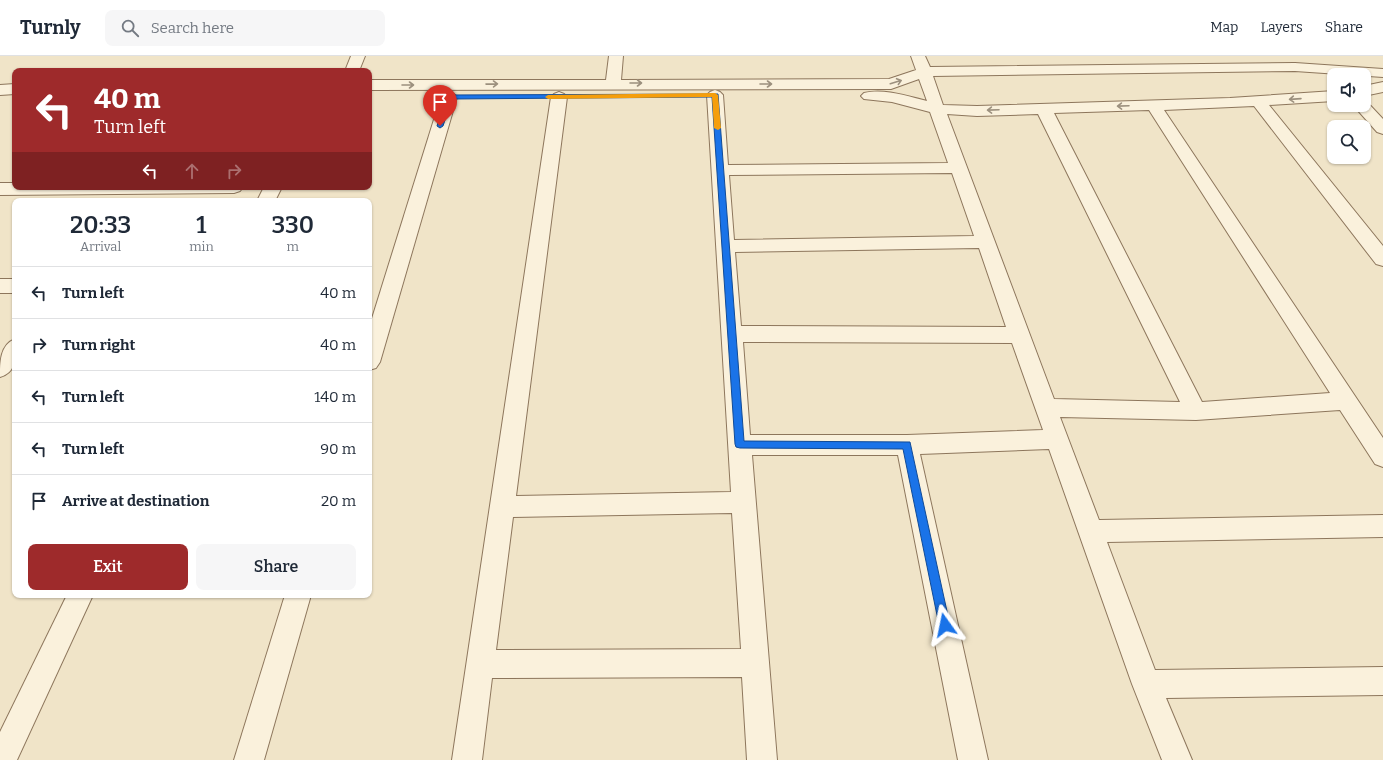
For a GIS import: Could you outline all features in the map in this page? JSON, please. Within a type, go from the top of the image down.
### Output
[{"type":"street","points":[[353,68],[358,56]]},
{"type":"street","points":[[613,83],[616,56]]},
{"type":"street","points":[[1021,56],[1028,71]]},
{"type":"street","points":[[1126,56],[1135,70]]},
{"type":"street","points":[[1223,56],[1233,68]]},
{"type":"street","points":[[1316,56],[1327,68]]},
{"type":"street","points":[[921,64],[1146,684],[1177,760]]},
{"type":"street","points":[[372,85],[613,83],[891,84],[921,64],[1028,71],[1295,67],[1327,72]]},
{"type":"street","points":[[1371,74],[1383,74]]},
{"type":"street","points":[[1371,90],[1383,87]]},
{"type":"street","points":[[0,90],[12,90]]},
{"type":"street","points":[[715,95],[762,760]]},
{"type":"street","points":[[372,99],[715,95],[893,97],[937,109],[977,111],[1258,101],[1327,96]]},
{"type":"street","points":[[372,352],[449,97]]},
{"type":"street","points":[[468,760],[559,97]]},
{"type":"street","points":[[1258,101],[1383,259]]},
{"type":"street","points":[[0,103],[12,103]]},
{"type":"street","points":[[1153,105],[1383,457]]},
{"type":"street","points":[[1044,109],[1196,411]]},
{"type":"street","points":[[1367,112],[1383,129]]},
{"type":"street","points":[[721,170],[958,168]]},
{"type":"street","points":[[0,189],[12,190]]},
{"type":"street","points":[[23,190],[116,194],[183,190]]},
{"type":"street","points":[[726,246],[986,242]]},
{"type":"street","points":[[0,286],[12,286]]},
{"type":"street","points":[[732,334],[1019,335]]},
{"type":"street","points":[[0,369],[12,351]]},
{"type":"street","points":[[1045,408],[1196,411],[1346,401]]},
{"type":"street","points":[[740,444],[907,445],[1057,439]]},
{"type":"street","points":[[907,445],[973,760]]},
{"type":"street","points":[[502,507],[744,502]]},
{"type":"street","points":[[1090,531],[1383,526]]},
{"type":"street","points":[[2,760],[79,598]]},
{"type":"street","points":[[249,760],[297,598]]},
{"type":"street","points":[[480,664],[755,663]]},
{"type":"street","points":[[1146,684],[1383,681]]},
{"type":"slow traffic","points":[[548,97],[715,95],[718,128]]},
{"type":"route","points":[[440,126],[449,97],[715,95],[740,444],[907,445],[945,625]]}]
